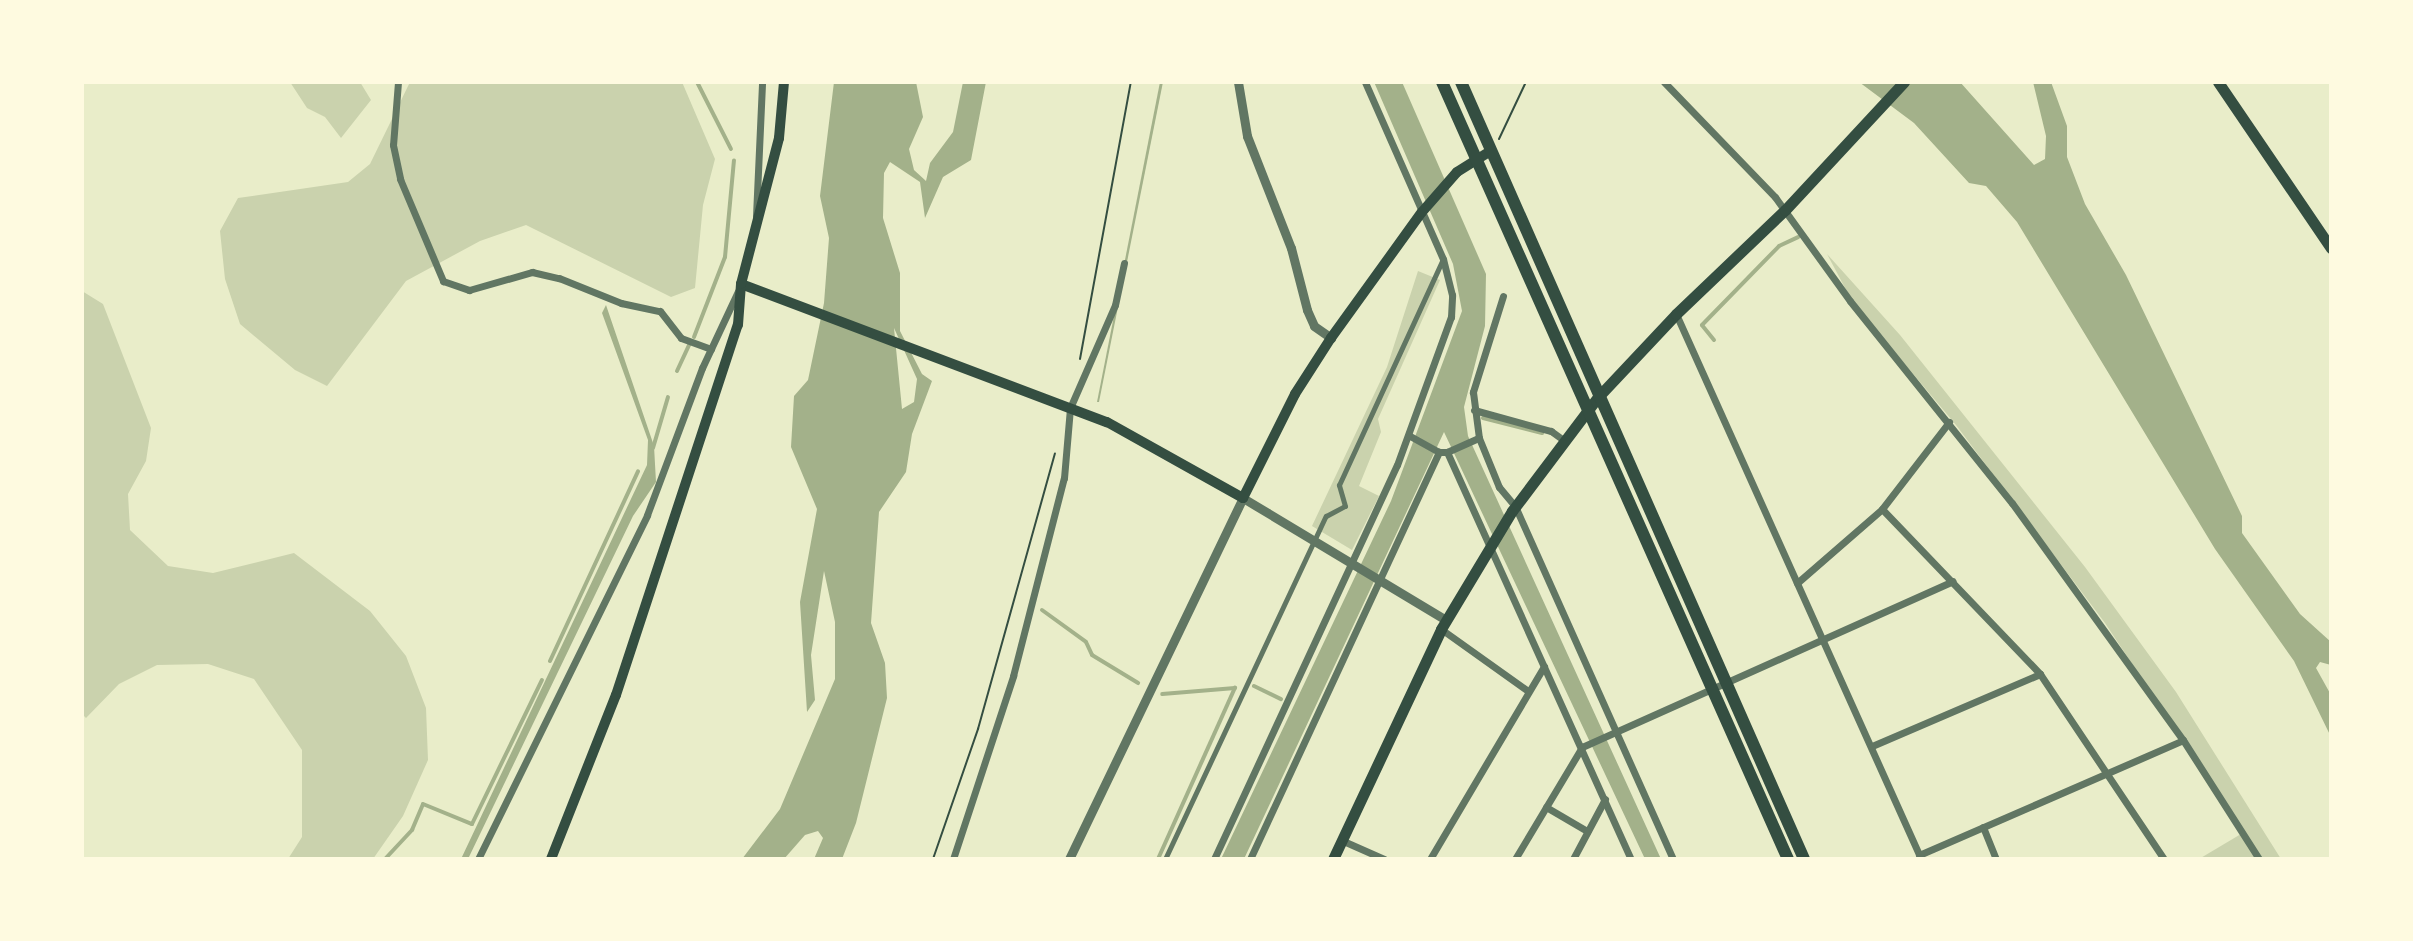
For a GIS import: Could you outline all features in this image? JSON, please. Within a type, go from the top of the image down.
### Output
[{"type":"highway","points":[[1442,82],[1788,859]]},
{"type":"highway","points":[[1461,82],[1493,147],[1598,397],[1804,859]]},
{"type":"main road","points":[[551,859],[616,695],[738,325],[741,284],[761,220],[784,82]]},
{"type":"main road","points":[[1333,859],[1443,624],[1492,539],[1514,509],[1598,397],[1676,314],[1788,207],[1904,82]]},
{"type":"main road","points":[[2218,82],[2331,248]]},
{"type":"main road","points":[[741,284],[1107,422],[1243,498],[1295,394],[1331,338],[1424,210],[1457,172],[1493,147]]},
{"type":"street","points":[[398,82],[393,145],[400,179],[443,281],[469,290],[525,273],[559,278],[621,303],[660,311],[681,338],[711,349]]},
{"type":"street","points":[[761,220],[755,214],[762,82]]},
{"type":"street","points":[[1238,82],[1247,136],[1291,248],[1307,310],[1314,326],[1331,338]]},
{"type":"street","points":[[1214,859],[1354,564],[1410,436],[1451,317],[1443,259],[1365,82]]},
{"type":"street","points":[[1664,82],[1788,207],[1850,301],[1949,422],[2183,740],[2259,859]]},
{"type":"street","points":[[1165,859],[1313,541],[1326,516],[1345,506],[1339,485],[1443,259]]},
{"type":"street","points":[[953,859],[1013,676],[1064,478],[1066,406],[1115,305],[1124,263]]},
{"type":"street","points":[[478,859],[647,515],[711,349],[741,284]]},
{"type":"street","points":[[1503,296],[1477,376],[1474,410],[1479,438],[1673,859]]},
{"type":"street","points":[[1676,314],[1920,857],[2183,740]]},
{"type":"street","points":[[1474,410],[1551,431],[1565,441]]},
{"type":"street","points":[[1797,583],[1882,509],[1949,422]]},
{"type":"street","points":[[1410,436],[1443,452],[1492,539],[1544,666],[1586,746],[1631,859]]},
{"type":"street","points":[[1250,859],[1378,578],[1443,452],[1479,438]]},
{"type":"street","points":[[1069,859],[1243,498],[1378,578],[1528,691]]},
{"type":"street","points":[[1882,509],[2040,674],[2164,859]]},
{"type":"street","points":[[1515,859],[1586,746],[1953,581]]},
{"type":"street","points":[[1430,859],[1544,666]]},
{"type":"street","points":[[1872,746],[2040,674]]},
{"type":"street","points":[[1573,859],[1605,799]]},
{"type":"street","points":[[1546,807],[1587,831]]},
{"type":"street","points":[[1983,827],[1996,859]]},
{"type":"street","points":[[1341,840],[1384,859]]},
{"type":"path","points":[[1079,365],[1131,82]]},
{"type":"path","points":[[1493,147],[1526,82]]},
{"type":"path","points":[[933,859],[978,729],[1056,450]]},
{"type":"shaded area","points":[[290,82],[360,82],[371,100],[341,138],[325,117],[307,108]]},
{"type":"shaded area","points":[[410,82],[682,82],[715,159],[703,205],[695,288],[671,297],[526,225],[480,241],[406,281],[327,386],[295,370],[240,324],[225,279],[220,231],[238,198],[348,182],[370,164]]},
{"type":"shaded area","points":[[834,82],[916,82],[923,117],[909,149],[914,170],[926,181],[930,163],[953,132],[963,82],[986,82],[971,160],[943,177],[925,218],[920,182],[890,162],[884,173],[883,218],[900,273],[900,331],[922,374],[932,381],[912,434],[906,472],[879,512],[871,623],[885,663],[887,698],[856,823],[842,859],[814,859],[823,838],[818,831],[805,835],[784,859],[742,859],[780,809],[835,679],[835,622],[824,571],[811,655],[815,700],[807,712],[800,602],[817,509],[791,447],[794,396],[808,380],[824,303],[829,238],[820,196]],"holes":[[[894,328],[917,379],[914,402],[902,409]]]},
{"type":"shaded area","points":[[1160,82],[1163,82],[1097,402]]},
{"type":"shaded area","points":[[1374,82],[1402,82],[1486,274],[1485,326],[1464,407],[1468,436],[1661,859],[1645,859],[1444,432],[1244,859],[1221,859],[1391,501],[1462,311],[1453,264]]},
{"type":"shaded area","points":[[1859,82],[1960,82],[2034,165],[2045,159],[2046,136],[2033,82],[2051,82],[2067,126],[2067,157],[2085,204],[2126,275],[2242,516],[2242,533],[2300,614],[2331,642],[2331,665],[2320,662],[2316,668],[2331,695],[2331,737],[2294,661],[2215,549],[2017,222],[1986,186],[1969,183],[1914,123]]},
{"type":"shaded area","points":[[1827,254],[1900,335],[2085,567],[2176,692],[2281,859],[2262,859],[2105,623],[1956,425],[1852,301]]},
{"type":"shaded area","points":[[1418,271],[1440,280],[1378,419],[1381,432],[1359,486],[1379,496],[1352,550],[1312,526],[1387,367]]},
{"type":"shaded area","points":[[82,291],[103,304],[151,428],[146,461],[128,494],[130,530],[168,566],[213,573],[294,553],[370,611],[406,656],[426,708],[428,760],[403,816],[373,859],[288,859],[302,837],[302,750],[254,679],[208,664],[157,665],[119,684],[86,718],[82,714]]},
{"type":"shaded area","points":[[606,305],[654,446],[656,482],[633,516],[468,859],[461,859],[647,465],[648,440],[602,313]]},
{"type":"shaded area","points":[[2241,834],[2256,859],[2199,859]]},
{"type":"waterway","points":[[697,82],[731,149]]},
{"type":"waterway","points":[[694,337],[725,257],[734,160]]},
{"type":"waterway","points":[[1714,340],[1702,325],[1779,246],[1798,237]]},
{"type":"waterway","points":[[677,371],[689,345]]},
{"type":"waterway","points":[[653,448],[668,397]]},
{"type":"waterway","points":[[1483,418],[1542,433]]},
{"type":"waterway","points":[[550,661],[638,471]]},
{"type":"waterway","points":[[1042,610],[1086,642],[1092,655],[1138,683]]},
{"type":"waterway","points":[[472,824],[542,680]]},
{"type":"waterway","points":[[1254,686],[1281,699]]},
{"type":"waterway","points":[[1158,859],[1235,688],[1162,694]]},
{"type":"waterway","points":[[385,859],[412,830],[423,804],[472,824]]}]
